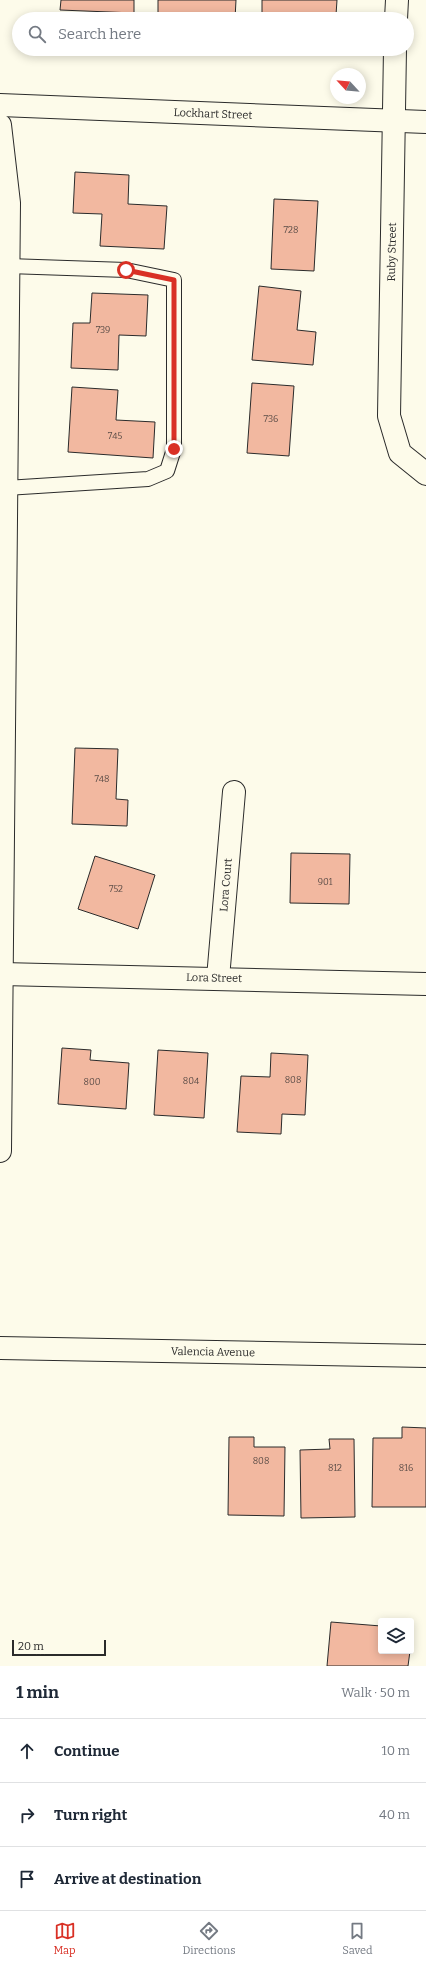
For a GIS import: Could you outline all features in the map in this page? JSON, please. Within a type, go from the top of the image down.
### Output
[{"type":"street","points":[[396,12],[397,0]]},
{"type":"street","name":"Ruby Street","points":[[395,56],[389,416],[400,453],[426,474]]},
{"type":"street","name":"Lockhart Street","points":[[0,105],[426,122]]},
{"type":"street","points":[[0,125],[9,203],[0,1151]]},
{"type":"street","name":"Lora Court","points":[[218,978],[234,792]]},
{"type":"street","name":"Lora Street","points":[[2,974],[426,984]]},
{"type":"street","name":"Valencia Avenue","points":[[0,1348],[426,1356]]},
{"type":"lane","points":[[6,488],[148,479],[167,471],[174,449],[174,280],[126,270],[8,266]]},
{"type":"building","points":[[61,0],[134,0],[134,12],[60,10]]},
{"type":"building","points":[[158,0],[236,0],[235,12],[158,12]]},
{"type":"building","points":[[262,0],[337,0],[336,12],[262,12]]},
{"type":"building","points":[[75,172],[129,175],[128,204],[167,206],[164,249],[100,246],[102,214],[73,213]]},
{"type":"building","points":[[274,199],[318,201],[314,271],[271,269]]},
{"type":"building","points":[[259,286],[301,291],[297,330],[316,332],[313,365],[252,360]]},
{"type":"building","points":[[92,293],[148,295],[146,336],[119,335],[118,370],[71,368],[73,323],[90,323]]},
{"type":"building","points":[[252,383],[294,386],[289,456],[247,453]]},
{"type":"building","points":[[72,387],[118,390],[116,420],[155,422],[153,458],[68,452]]},
{"type":"building","points":[[75,748],[118,749],[116,799],[128,800],[127,826],[72,824]]},
{"type":"building","points":[[291,853],[350,854],[349,904],[290,903]]},
{"type":"building","points":[[95,856],[155,875],[138,929],[78,909]]},
{"type":"building","points":[[62,1048],[91,1050],[90,1060],[129,1063],[126,1109],[58,1104]]},
{"type":"building","points":[[158,1050],[208,1053],[204,1118],[154,1115]]},
{"type":"building","points":[[271,1053],[308,1055],[305,1115],[282,1114],[281,1134],[237,1132],[241,1076],[270,1077]]},
{"type":"building","points":[[402,1427],[426,1428],[426,1507],[372,1507],[373,1438],[402,1438]]},
{"type":"building","points":[[229,1437],[254,1437],[254,1447],[285,1447],[284,1516],[228,1515]]},
{"type":"building","points":[[329,1439],[354,1439],[355,1517],[301,1518],[300,1450],[330,1449]]},
{"type":"building","points":[[331,1622],[378,1626],[378,1654],[410,1654],[408,1666],[327,1666]]},
{"type":"route","points":[[126,270],[174,280],[174,449]]}]
